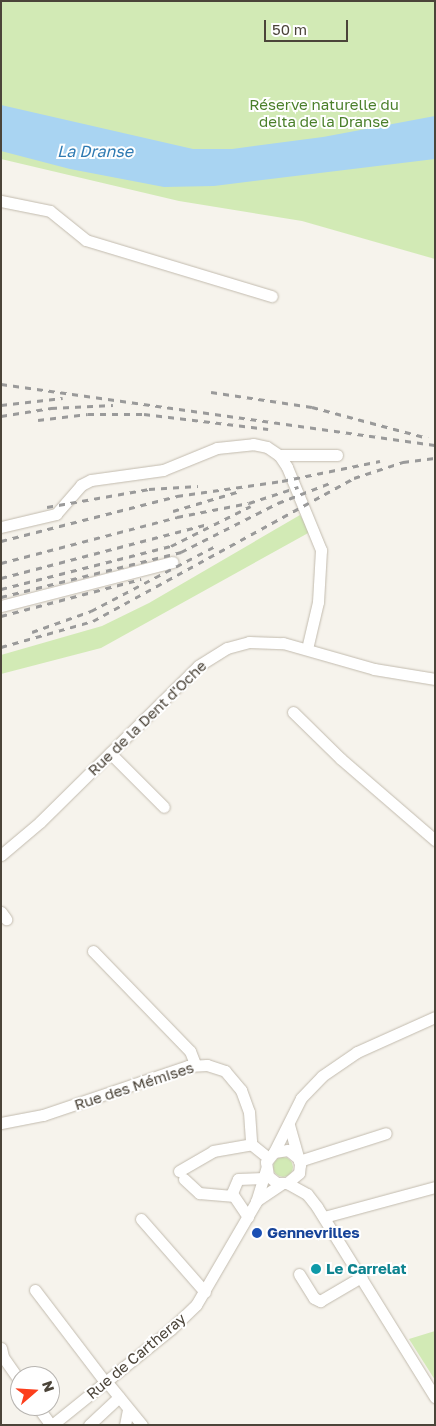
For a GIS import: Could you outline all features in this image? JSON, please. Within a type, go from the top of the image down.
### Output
[{"type":"street","points":[[1,201],[50,211],[86,240],[272,296]]},
{"type":"street","points":[[1,527],[56,514],[81,485],[96,478],[163,470],[208,450],[246,444],[267,447],[278,455],[287,467],[320,543],[318,602],[307,648]]},
{"type":"street","points":[[278,455],[337,455]]},
{"type":"street","points":[[1,606],[172,562]]},
{"type":"street","name":"Rue de la Dent d'Oche","points":[[1,855],[110,753],[190,674],[217,653],[238,645],[260,642],[307,648],[374,669],[435,679]]},
{"type":"street","points":[[293,712],[341,759],[435,840]]},
{"type":"street","points":[[110,753],[164,807]]},
{"type":"street","points":[[93,951],[190,1051],[195,1064]]},
{"type":"street","name":"Rue de Cartheray","points":[[51,1425],[180,1322],[205,1292],[256,1201],[268,1164],[301,1098],[338,1063],[435,1017]]},
{"type":"street","name":"Rue des Mémises","points":[[1,1123],[43,1115],[195,1064],[225,1070],[241,1090],[249,1112],[252,1144]]},
{"type":"street","points":[[289,1125],[307,1194],[324,1217],[435,1397]]},
{"type":"street","points":[[299,1162],[386,1133]]},
{"type":"street","points":[[248,1217],[232,1196],[199,1193],[182,1175],[213,1151],[252,1144],[268,1164],[273,1181],[307,1194]]},
{"type":"street","points":[[232,1196],[238,1179],[268,1164],[286,1149],[299,1162]]},
{"type":"street","points":[[256,1201],[296,1177],[299,1162]]},
{"type":"street","points":[[324,1217],[435,1187]]},
{"type":"street","points":[[141,1219],[205,1292]]},
{"type":"street","points":[[299,1274],[314,1298],[320,1301],[361,1277]]},
{"type":"street","points":[[35,1290],[105,1382],[142,1425]]},
{"type":"street","points":[[1,1348],[3,1357],[10,1367]]},
{"type":"street","points":[[89,1425],[119,1398]]},
{"type":"street","points":[[125,1425],[128,1409]]},
{"type":"green space","name":"Réserve naturelle du delta de la Dranse","points":[[1,1],[435,1],[435,259],[302,221],[179,201],[1,159]]},
{"type":"green space","points":[[300,515],[310,532],[101,648],[1,674],[1,655],[102,626],[149,603]]},
{"type":"green space","points":[[283,1157],[290,1160],[293,1167],[290,1174],[283,1177],[276,1174],[273,1167],[276,1160]]},
{"type":"green space","points":[[435,1331],[435,1380],[409,1339]]},
{"type":"water","name":"La Dranse","points":[[1,105],[193,149],[232,149],[323,137],[435,116],[435,159],[214,186],[164,187],[70,169],[1,151]]},
{"type":"railway","points":[[1,384],[435,445]]},
{"type":"railway","points":[[211,392],[312,407],[428,438]]},
{"type":"railway","points":[[1,405],[63,398]]},
{"type":"railway","points":[[1,416],[51,408],[113,405]]},
{"type":"railway","points":[[38,420],[88,414],[144,414],[268,429]]},
{"type":"railway","points":[[1,647],[93,621],[354,478],[403,462],[435,458]]},
{"type":"railway","points":[[1,541],[177,496],[282,481],[380,461]]},
{"type":"railway","points":[[1,597],[181,552],[278,503],[330,483]]},
{"type":"railway","points":[[47,507],[149,489],[198,486]]},
{"type":"railway","points":[[1,563],[177,517],[249,503],[298,487]]},
{"type":"railway","points":[[173,511],[240,491]]},
{"type":"railway","points":[[1,589],[171,546],[251,506]]},
{"type":"railway","points":[[1,578],[208,524]]},
{"type":"railway","points":[[32,632],[91,611],[217,545]]},
{"type":"railway","points":[[1,616],[141,579]]},
{"type":"place","name":"Gennevrilles","points":[[257,1233]]},
{"type":"place","name":"Le Carrelat","points":[[316,1269]]}]
